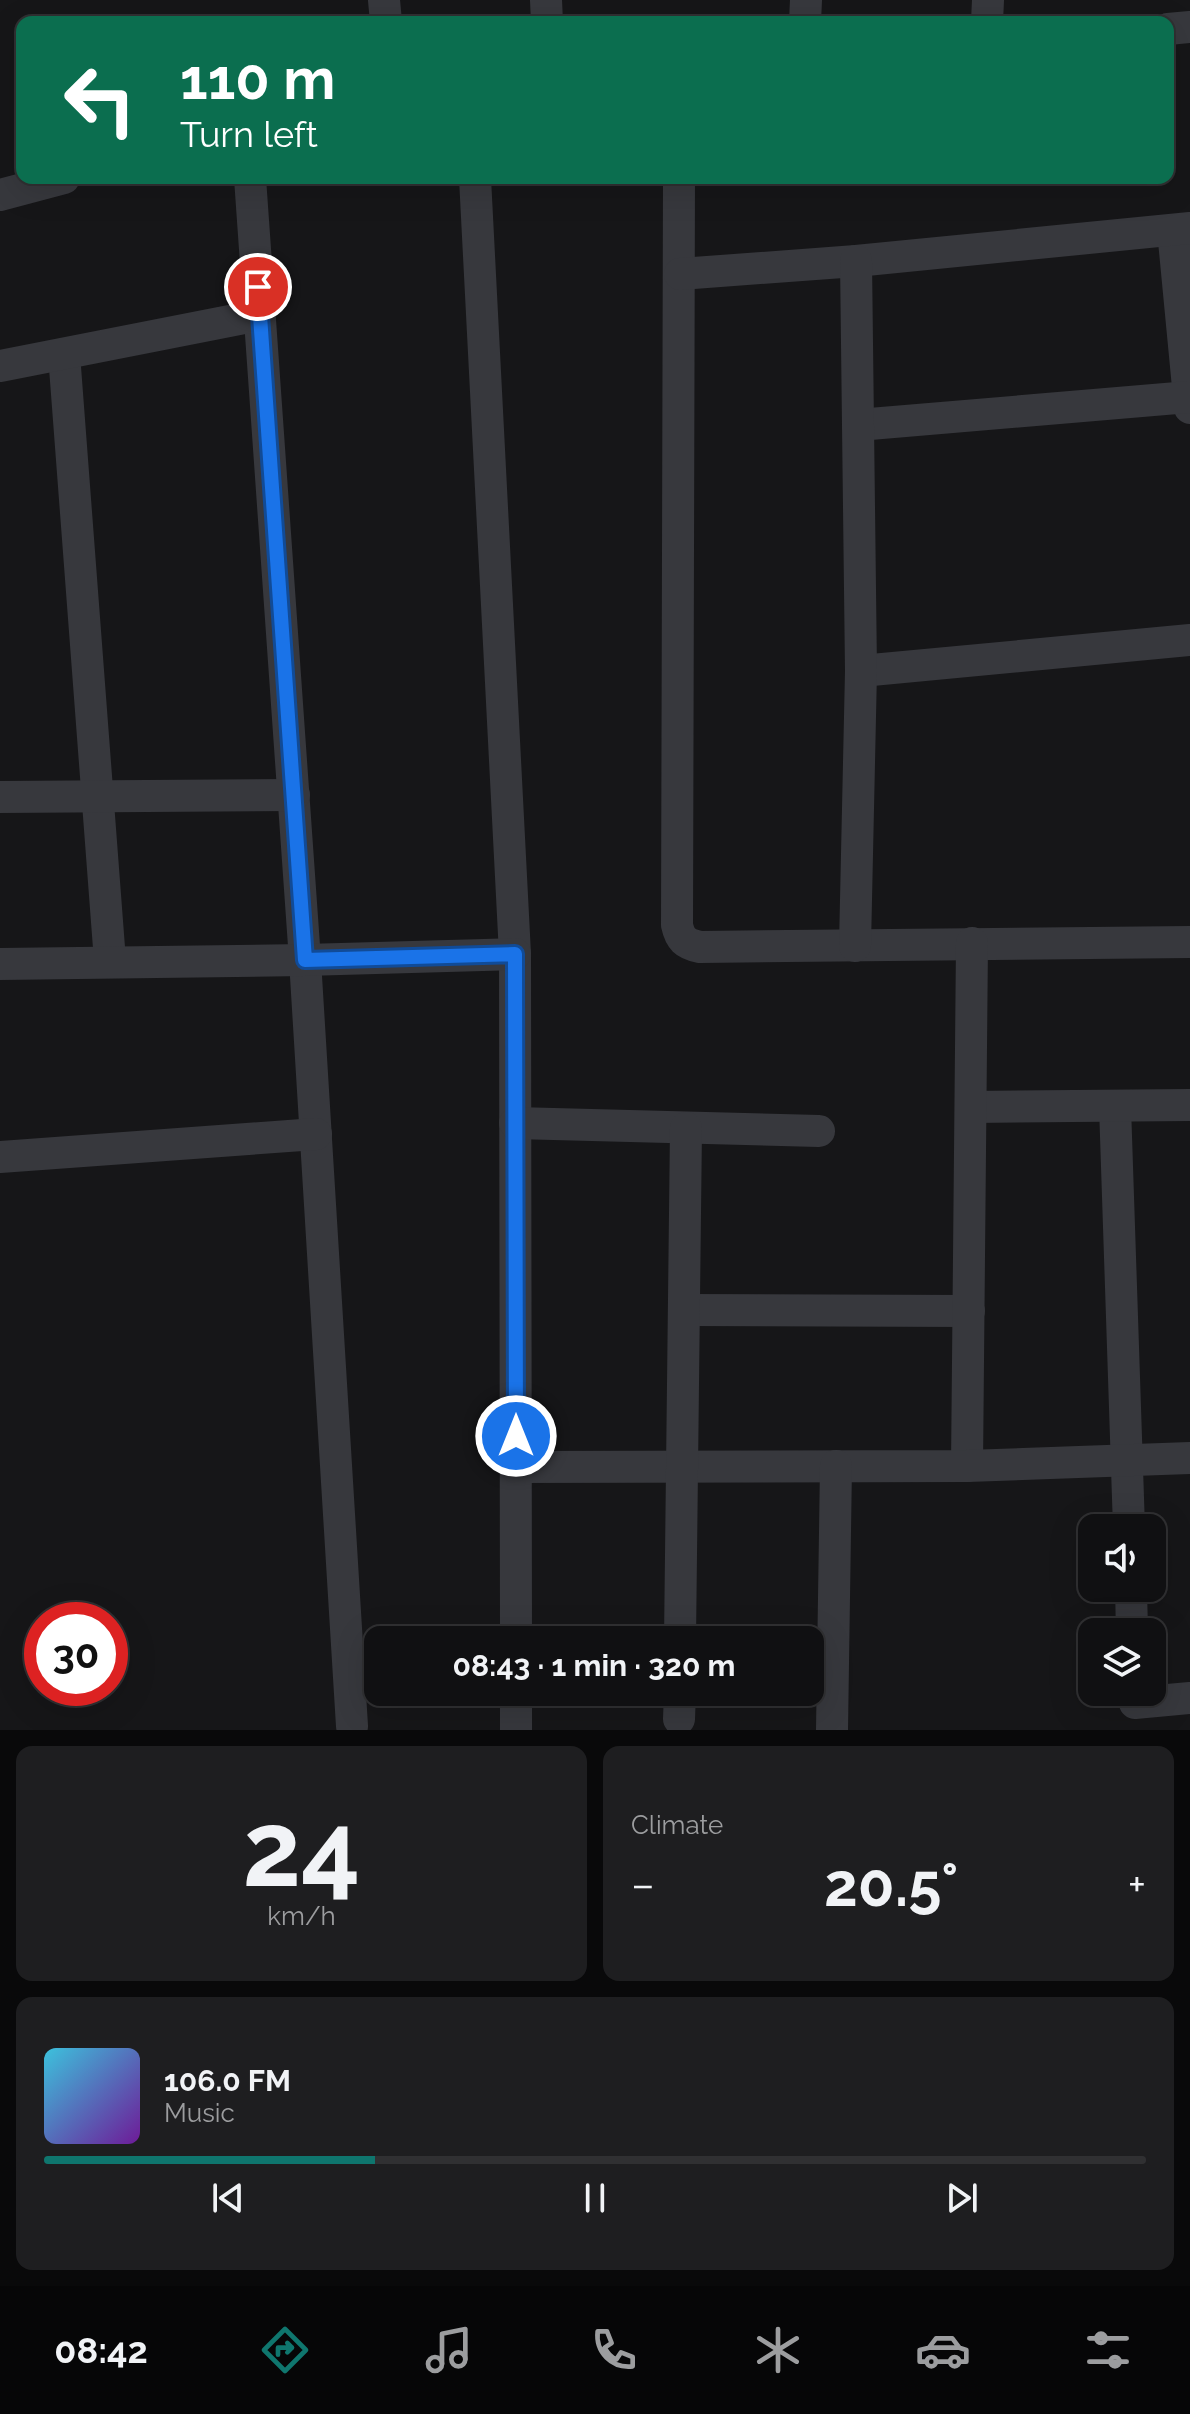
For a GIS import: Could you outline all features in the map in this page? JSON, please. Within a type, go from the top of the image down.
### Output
[{"type":"street","points":[[0,195],[41,184]]},
{"type":"street","points":[[250,184],[305,960],[352,1726]]},
{"type":"street","points":[[475,184],[515,954],[516,1626]]},
{"type":"street","points":[[679,184],[677,925],[680,936],[687,944],[700,947],[1190,942]]},
{"type":"street","points":[[680,274],[856,261],[1182,229],[1190,408]]},
{"type":"street","points":[[855,946],[861,671],[856,261]]},
{"type":"street","points":[[0,366],[260,315]]},
{"type":"street","points":[[64,354],[110,961]]},
{"type":"street","points":[[858,425],[1189,397]]},
{"type":"street","points":[[861,671],[1190,640]]},
{"type":"street","points":[[0,797],[294,795]]},
{"type":"street","points":[[967,1466],[972,943]]},
{"type":"street","points":[[0,964],[515,954]]},
{"type":"street","points":[[971,1107],[1190,1105]]},
{"type":"street","points":[[1115,1106],[1129,1514]]},
{"type":"street","points":[[515,1123],[819,1131]]},
{"type":"street","points":[[680,1626],[686,1128]]},
{"type":"street","points":[[0,1157],[316,1134]]},
{"type":"street","points":[[684,1310],[969,1311]]},
{"type":"street","points":[[516,1467],[967,1466],[1190,1458]]},
{"type":"street","points":[[832,1730],[836,1466]]},
{"type":"street","points":[[1135,1708],[1190,1698]]},
{"type":"street","points":[[516,1706],[516,1730]]},
{"type":"route","points":[[258,287],[305,960],[515,954],[516,1436]]}]
